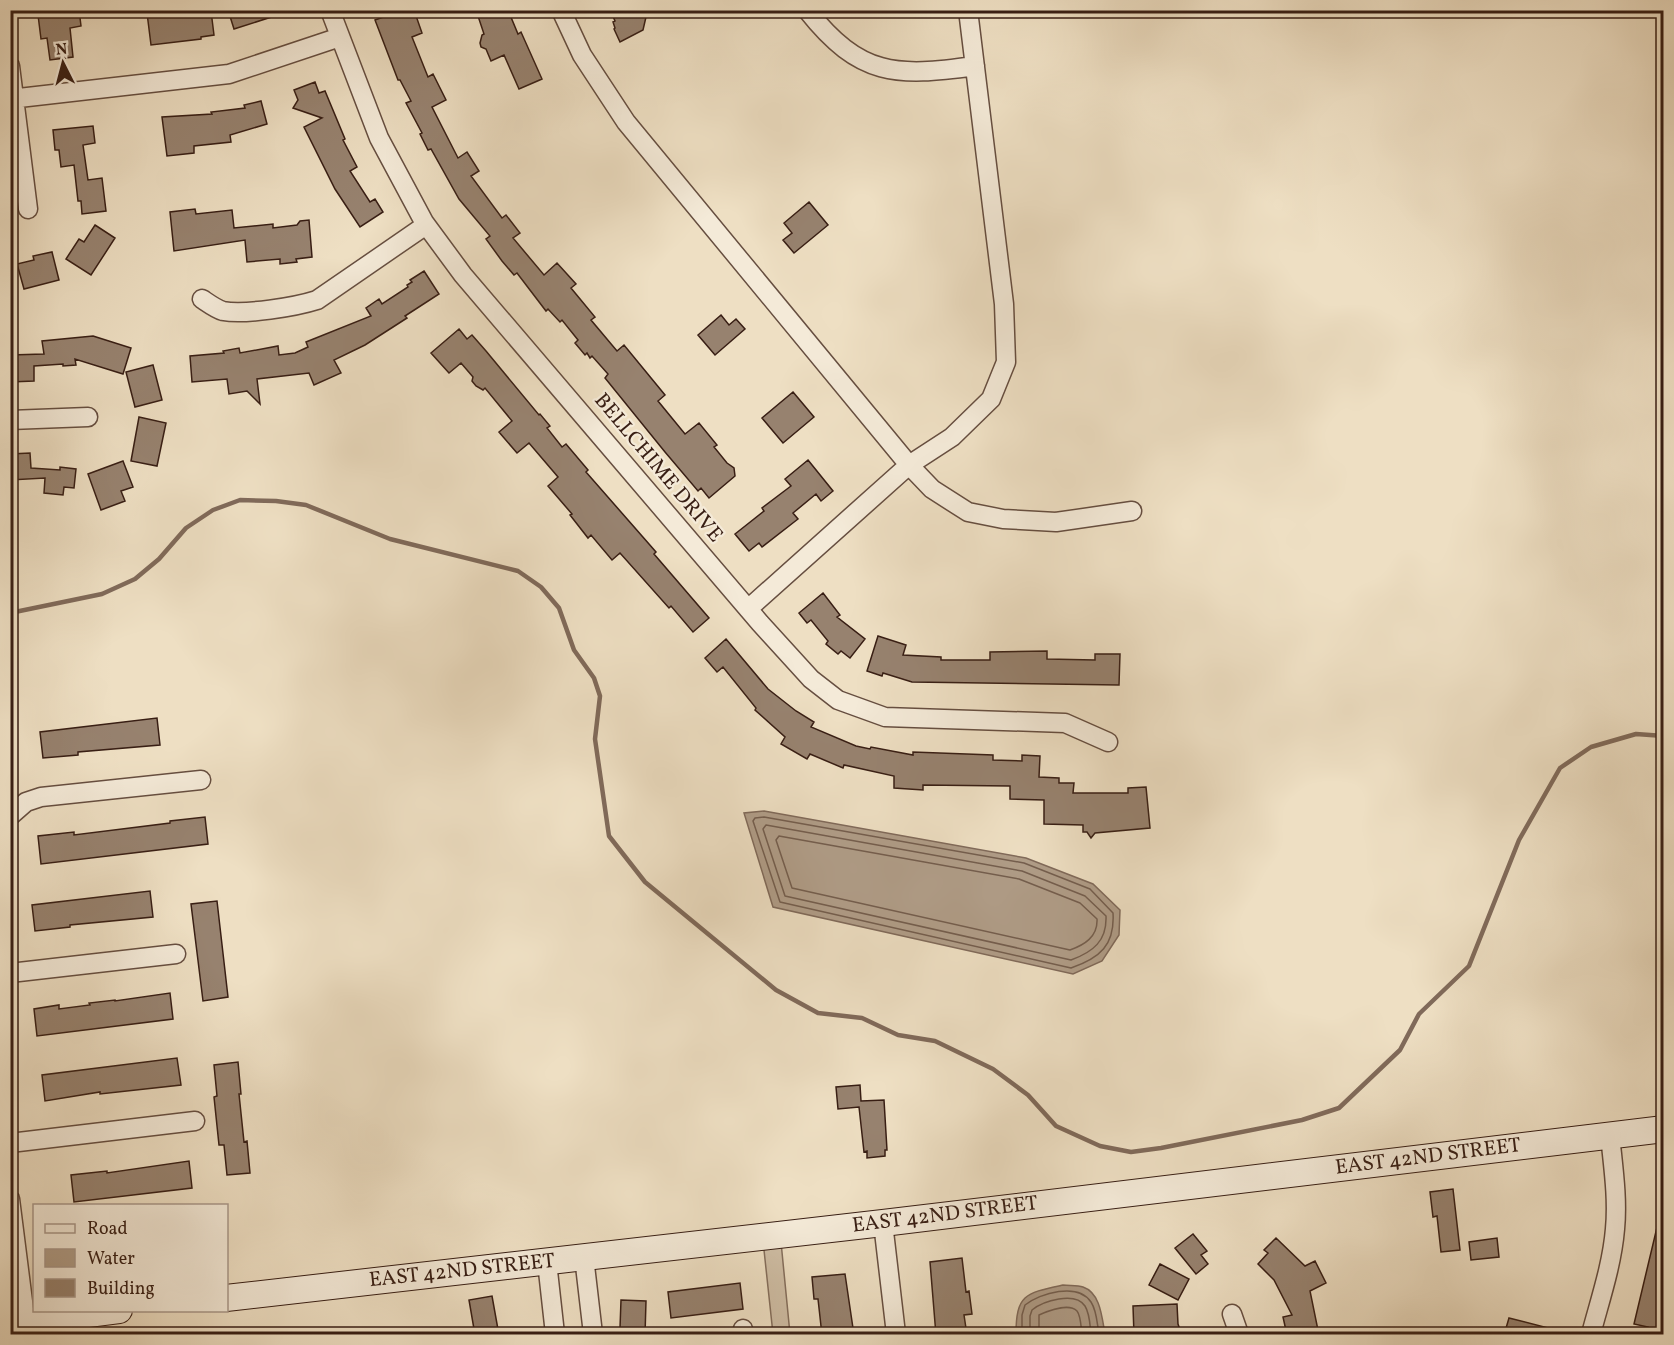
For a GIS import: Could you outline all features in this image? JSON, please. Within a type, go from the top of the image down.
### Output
[{"type":"street","name":"BELLCHIME DRIVE","points":[[330,10],[379,138],[426,225],[463,275],[748,609],[811,679],[838,700],[885,717],[1065,723],[1108,742]]},
{"type":"street","points":[[561,10],[582,55],[626,122],[909,465],[932,489],[968,512],[1003,519],[1056,522],[1132,511]]},
{"type":"street","points":[[807,10],[840,46],[853,56],[878,67],[914,73],[975,66]]},
{"type":"street","points":[[748,609],[909,465],[952,437],[991,399],[1006,362],[1004,304],[968,10]]},
{"type":"street","points":[[13,99],[229,74],[340,37]]},
{"type":"street","points":[[10,66],[28,208]]},
{"type":"street","points":[[202,299],[221,310],[237,311],[296,306],[317,300],[426,225]]},
{"type":"street","points":[[10,420],[88,417]]},
{"type":"street","points":[[10,816],[26,802],[40,798],[201,780]]},
{"type":"street","points":[[10,973],[176,954]]},
{"type":"street","points":[[10,1143],[195,1121]]},
{"type":"street","name":"EAST 42ND STREET","points":[[228,1298],[883,1223],[1664,1129]]},
{"type":"street","points":[[1591,1335],[1615,1230],[1616,1202],[1610,1135]]},
{"type":"street","points":[[10,1199],[21,1327],[114,1312]]},
{"type":"street","points":[[883,1223],[896,1335]]},
{"type":"street","points":[[584,1257],[593,1335]]},
{"type":"street","points":[[547,1262],[555,1335]]},
{"type":"street","points":[[1232,1314],[1239,1335]]},
{"type":"shaded area","points":[[781,1242],[790,1334],[773,1334],[764,1250],[764,1243]]},
{"type":"water","points":[[764,811],[1026,858],[1093,884],[1120,910],[1119,935],[1102,961],[1073,974],[773,907],[744,813]]},
{"type":"water","points":[[1063,1285],[1083,1287],[1094,1295],[1100,1307],[1105,1334],[1016,1334],[1021,1303],[1032,1293]]},
{"type":"building","points":[[79,10],[81,26],[70,28],[73,57],[50,60],[47,38],[41,39],[38,15]]},
{"type":"building","points":[[174,10],[175,15],[211,11],[214,35],[201,37],[201,39],[151,45],[147,13]]},
{"type":"building","points":[[228,10],[283,10],[284,13],[234,29]]},
{"type":"building","points":[[403,10],[414,10],[422,33],[412,37],[428,77],[433,74],[446,100],[432,107],[458,158],[467,152],[479,171],[471,176],[502,218],[506,215],[520,233],[513,238],[544,275],[557,263],[576,284],[571,288],[595,317],[591,320],[617,351],[624,345],[665,395],[658,401],[685,434],[699,423],[717,445],[714,447],[734,468],[735,476],[709,498],[701,488],[698,491],[665,452],[605,378],[608,374],[592,356],[590,358],[587,353],[585,355],[575,343],[578,340],[562,320],[560,322],[548,309],[546,311],[517,273],[514,275],[502,261],[486,239],[490,236],[459,199],[431,149],[428,150],[406,103],[411,101],[398,80],[375,20]]},
{"type":"building","points":[[476,10],[508,10],[518,34],[521,32],[542,79],[519,89],[504,55],[491,61],[486,49],[481,47],[480,43],[484,34]]},
{"type":"building","points":[[620,10],[635,10],[637,15],[646,17],[643,30],[620,42],[614,29],[613,22],[615,21],[612,14]]},
{"type":"building","points":[[315,82],[319,93],[325,91],[345,139],[343,140],[357,167],[350,171],[370,202],[375,199],[383,212],[360,227],[335,189],[304,127],[322,118],[293,108],[298,100],[294,90]]},
{"type":"building","points":[[261,101],[267,124],[230,135],[231,142],[194,146],[194,153],[167,156],[162,117],[212,114],[211,112],[245,108],[244,105]]},
{"type":"building","points":[[93,126],[95,143],[83,145],[88,180],[102,178],[106,211],[82,214],[81,201],[78,201],[74,165],[61,167],[59,150],[55,150],[53,130]]},
{"type":"building","points":[[809,202],[828,225],[794,253],[783,240],[792,233],[784,223]]},
{"type":"building","points":[[195,209],[196,214],[232,210],[234,228],[273,224],[273,228],[297,225],[300,221],[309,220],[312,257],[280,264],[280,259],[247,262],[245,240],[174,251],[170,212]]},
{"type":"building","points":[[95,225],[115,238],[91,275],[66,259],[79,239],[84,242]]},
{"type":"building","points":[[52,252],[59,280],[24,289],[17,264],[34,260],[33,256]]},
{"type":"building","points":[[424,271],[439,294],[365,345],[334,360],[341,373],[314,385],[309,373],[257,379],[260,404],[247,391],[229,394],[227,379],[192,382],[190,356],[224,353],[223,351],[239,348],[240,353],[278,346],[279,355],[295,353],[308,347],[306,342],[371,316],[366,308],[379,299],[382,304],[408,287],[407,285],[412,282],[410,280]]},
{"type":"building","points":[[721,315],[729,325],[736,319],[745,329],[715,355],[698,335]]},
{"type":"building","points":[[459,329],[467,339],[472,335],[486,351],[550,426],[547,428],[562,447],[566,444],[588,470],[586,472],[656,552],[654,554],[709,618],[693,632],[620,553],[612,560],[591,535],[588,538],[570,515],[572,514],[548,486],[558,477],[529,443],[517,453],[499,432],[512,421],[485,388],[483,390],[476,386],[472,381],[473,377],[461,363],[449,373],[431,353]]},
{"type":"building","points":[[93,336],[131,348],[123,374],[75,359],[76,365],[34,366],[34,381],[10,382],[10,355],[44,354],[42,341]]},
{"type":"building","points":[[153,365],[162,400],[135,407],[126,372]]},
{"type":"building","points":[[793,392],[814,417],[783,443],[762,418]]},
{"type":"building","points":[[139,417],[166,423],[157,466],[131,461]]},
{"type":"building","points":[[30,453],[31,468],[76,469],[74,488],[64,487],[63,495],[44,493],[45,478],[10,480],[10,454]]},
{"type":"building","points":[[808,460],[833,491],[821,501],[816,494],[793,513],[798,519],[762,547],[759,543],[749,551],[735,534],[764,511],[762,508],[791,486],[785,479]]},
{"type":"building","points":[[123,461],[133,487],[121,491],[125,501],[101,510],[88,474]]},
{"type":"building","points":[[823,593],[840,615],[837,617],[865,639],[850,658],[841,651],[838,654],[826,644],[828,641],[811,620],[807,623],[799,613]]},
{"type":"building","points":[[878,636],[906,645],[903,655],[941,657],[941,660],[990,660],[990,652],[1047,651],[1047,659],[1095,660],[1095,654],[1120,654],[1119,685],[912,682],[883,673],[882,676],[867,671]]},
{"type":"building","points":[[726,639],[768,689],[814,722],[811,727],[856,746],[913,755],[913,752],[993,755],[993,760],[1022,761],[1022,755],[1040,756],[1039,777],[1059,778],[1059,783],[1074,783],[1073,793],[1128,793],[1128,788],[1146,787],[1150,828],[1095,833],[1091,838],[1087,832],[1083,832],[1083,825],[1044,824],[1044,800],[1010,799],[1010,786],[923,785],[923,790],[894,788],[894,776],[844,765],[843,768],[810,754],[807,759],[781,744],[785,737],[755,710],[756,708],[723,667],[717,672],[705,658]]},
{"type":"building","points":[[157,718],[160,745],[78,752],[78,755],[43,758],[40,732]]},
{"type":"building","points":[[205,817],[208,844],[41,864],[38,836],[74,832],[74,835]]},
{"type":"building","points":[[150,891],[153,917],[70,925],[70,927],[35,931],[32,905]]},
{"type":"building","points":[[217,901],[228,997],[203,1001],[191,904]]},
{"type":"building","points":[[170,993],[173,1019],[37,1036],[34,1009],[59,1005],[59,1009]]},
{"type":"building","points":[[177,1058],[181,1085],[100,1094],[100,1092],[45,1101],[42,1075]]},
{"type":"building","points":[[238,1062],[244,1142],[247,1141],[250,1173],[227,1175],[224,1145],[219,1145],[214,1097],[217,1096],[214,1065]]},
{"type":"building","points":[[860,1085],[861,1101],[884,1100],[887,1150],[885,1150],[885,1156],[867,1158],[867,1151],[864,1152],[859,1107],[838,1109],[836,1087]]},
{"type":"building","points":[[189,1161],[192,1188],[74,1202],[71,1175],[107,1171],[107,1173]]},
{"type":"building","points":[[1453,1189],[1460,1250],[1441,1252],[1437,1216],[1433,1217],[1430,1192]]},
{"type":"building","points":[[1658,1223],[1664,1224],[1664,1335],[1646,1335],[1648,1327],[1634,1324]]},
{"type":"building","points":[[1193,1234],[1207,1251],[1201,1255],[1208,1264],[1196,1274],[1175,1248]]},
{"type":"building","points":[[1276,1238],[1305,1266],[1315,1261],[1326,1283],[1310,1291],[1319,1335],[1287,1335],[1283,1317],[1292,1315],[1274,1280],[1258,1264],[1268,1253],[1264,1250]]},
{"type":"building","points":[[1497,1238],[1499,1257],[1471,1260],[1469,1242]]},
{"type":"building","points":[[962,1258],[966,1292],[969,1291],[972,1314],[964,1315],[967,1335],[936,1335],[930,1262]]},
{"type":"building","points":[[1160,1264],[1189,1279],[1178,1300],[1149,1285]]},
{"type":"building","points":[[845,1274],[854,1335],[822,1335],[818,1299],[814,1299],[812,1277]]},
{"type":"building","points":[[740,1283],[743,1309],[671,1318],[668,1292]]},
{"type":"building","points":[[492,1296],[499,1335],[475,1335],[469,1300]]},
{"type":"building","points":[[621,1300],[646,1301],[645,1335],[622,1335]]},
{"type":"building","points":[[1177,1304],[1178,1324],[1182,1335],[1134,1335],[1133,1306]]},
{"type":"building","points":[[1509,1318],[1556,1330],[1556,1335],[1504,1335]]},
{"type":"waterway","points":[[10,613],[102,594],[135,579],[159,559],[186,528],[213,510],[240,500],[306,505],[390,539],[518,571],[541,587],[559,608],[574,650],[594,678],[600,696],[595,739],[609,836],[645,882],[776,990],[818,1013],[862,1018],[898,1035],[935,1041],[993,1069],[1028,1095],[1056,1126],[1100,1146],[1131,1152],[1302,1120],[1339,1108],[1400,1050],[1419,1014],[1469,966],[1519,840],[1560,768],[1591,747],[1636,734],[1664,736]]}]
